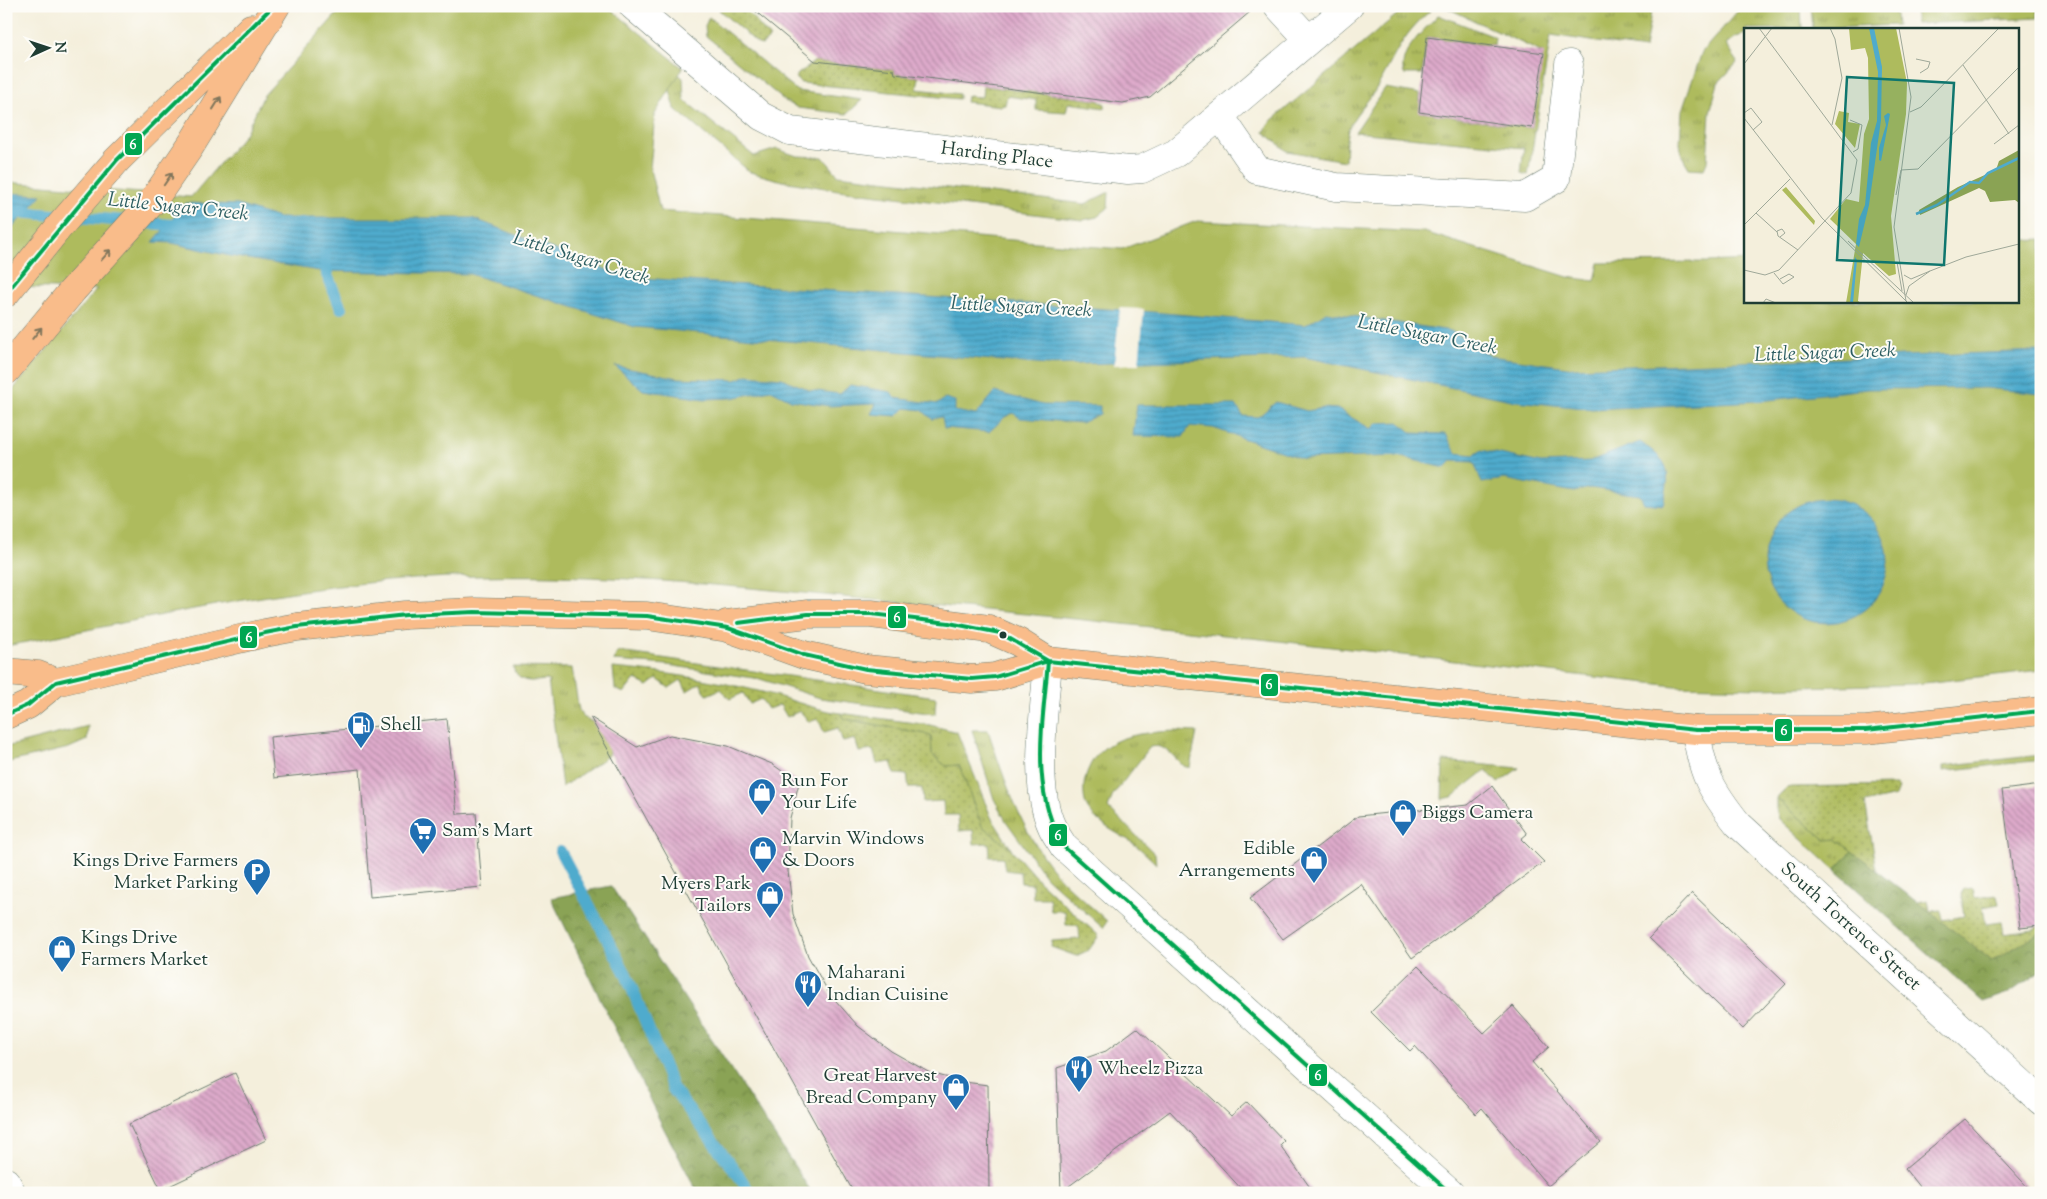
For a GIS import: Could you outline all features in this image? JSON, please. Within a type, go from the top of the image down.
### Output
[{"type":"main road","points":[[6,371],[73,290],[152,202],[191,145],[275,6]]},
{"type":"main road","points":[[6,293],[58,227],[117,160],[275,6]]},
{"type":"main road","points":[[6,715],[28,706],[56,682],[281,630],[406,615],[475,612],[647,616],[728,628],[804,655],[866,669],[957,679],[995,677],[1048,661],[1696,730],[1866,730],[2041,711]]},
{"type":"main road","points":[[703,624],[728,624],[808,614],[871,614],[989,629],[1018,642],[1048,661]]},
{"type":"main road","points":[[6,672],[38,675],[56,682]]},
{"type":"street","name":"Harding Place","points":[[633,6],[761,116],[790,131],[1128,170],[1142,168],[1176,153],[1349,6]]},
{"type":"street","points":[[1278,6],[1310,40]]},
{"type":"street","points":[[1220,116],[1257,170],[1336,187],[1525,197],[1556,179],[1569,64]]},
{"type":"street","points":[[1048,661],[1042,778],[1044,803],[1052,827],[1064,847],[1450,1193]]},
{"type":"street","name":"South Torrence Street","points":[[1696,730],[1700,756],[1714,793],[1738,824],[2041,1101]]},
{"type":"street","points":[[6,1182],[12,1193]]},
{"type":"green space","points":[[344,6],[607,6],[683,68],[655,114],[650,169],[660,211],[1122,249],[1197,221],[1424,232],[1568,277],[1595,281],[1599,263],[1744,260],[1744,302],[2020,302],[2020,241],[2041,239],[2041,670],[1915,684],[1760,688],[1675,686],[1182,630],[985,610],[650,580],[532,576],[473,576],[362,583],[209,606],[6,646],[6,398],[97,289],[6,287],[6,182],[191,197],[245,134],[264,95]]},
{"type":"green space","points":[[723,6],[743,6],[770,38],[762,45],[758,44],[719,10]]},
{"type":"green space","points":[[1407,6],[1417,6],[1430,11],[1411,30],[1374,92],[1350,125],[1346,141],[1345,161],[1287,151],[1264,132],[1271,121]]},
{"type":"green space","points":[[1443,6],[1652,6],[1645,49],[1551,35],[1528,175],[1521,173],[1524,148],[1355,132],[1385,88],[1420,94],[1420,112],[1532,128],[1543,53]]},
{"type":"green space","points":[[1742,6],[1801,6],[1802,28],[1744,28],[1744,35],[1736,37],[1726,45],[1738,62],[1718,83],[1710,112],[1707,162],[1704,169],[1689,168],[1682,156],[1680,143],[1682,110],[1702,52]]},
{"type":"green space","points":[[1811,6],[1895,6],[1897,25],[1813,28]]},
{"type":"green space","points":[[1915,6],[2037,6],[2038,18],[1916,24]]},
{"type":"green space","points":[[1438,15],[1495,37],[1494,46],[1427,37],[1422,74],[1404,74],[1403,66],[1408,50]]},
{"type":"green space","points":[[709,17],[797,91],[862,100],[847,114],[798,108],[785,101],[706,36],[705,26]]},
{"type":"green space","points":[[815,61],[894,70],[895,74],[919,77],[917,89],[959,94],[959,99],[801,83],[795,78]]},
{"type":"green space","points":[[675,71],[683,78],[684,100],[754,156],[777,149],[797,156],[823,157],[838,175],[1085,204],[1109,192],[1108,208],[1097,217],[1083,220],[838,190],[782,181],[750,172],[675,109],[669,87]]},
{"type":"green space","points":[[983,86],[1097,100],[1105,104],[1105,108],[1068,103],[1066,112],[1036,110],[1036,100],[1007,96],[1005,105],[1001,106],[966,102],[967,96],[982,97]]},
{"type":"green space","points":[[620,652],[936,697],[935,714],[820,698],[760,679],[667,665],[614,661],[616,654]]},
{"type":"green space","points":[[513,667],[572,668],[579,710],[583,717],[613,733],[608,756],[562,787],[548,680],[527,681],[518,677]]},
{"type":"green space","points":[[613,668],[668,674],[722,683],[840,713],[845,719],[931,735],[932,755],[946,766],[959,765],[982,826],[1012,850],[1039,881],[1098,937],[1089,950],[1076,956],[1051,947],[1052,941],[1080,939],[1078,925],[1066,925],[1065,911],[1051,911],[1049,898],[1033,898],[1032,884],[1021,883],[1020,872],[1005,870],[1003,857],[990,857],[989,843],[974,844],[973,830],[959,831],[958,815],[944,815],[943,801],[923,802],[922,788],[909,788],[907,775],[895,774],[891,762],[877,764],[873,750],[859,752],[855,739],[843,742],[838,728],[824,732],[818,719],[809,722],[800,711],[787,717],[780,705],[768,709],[761,699],[750,704],[743,693],[730,699],[721,689],[707,695],[700,683],[687,691],[681,680],[669,688],[657,679],[648,686],[635,679],[624,693],[615,689]]},
{"type":"green space","points":[[840,713],[930,725],[957,732],[991,817],[1012,850],[982,826],[959,765],[946,766],[932,755],[931,735],[845,719]]},
{"type":"green space","points":[[88,726],[87,740],[69,748],[9,762],[6,759],[6,747]]},
{"type":"green space","points":[[972,730],[988,730],[1007,786],[1032,838],[1042,855],[1060,878],[1107,921],[1103,928],[1046,877],[1006,821],[994,799]]},
{"type":"green space","points":[[1175,731],[1197,732],[1190,767],[1186,767],[1164,748],[1150,747],[1113,795],[1108,808],[1155,854],[1156,864],[1133,843],[1092,815],[1085,802],[1084,782],[1091,764],[1098,753],[1109,745],[1133,735]]},
{"type":"green space","points":[[2041,755],[2041,760],[1943,771],[1943,766]]},
{"type":"green space","points":[[1443,761],[1519,768],[1498,783],[1486,770],[1452,797],[1442,799]]},
{"type":"green space","points":[[1896,785],[1899,788],[1896,796],[1865,803],[1877,870],[1836,839],[1826,840],[1776,798],[1786,788],[1791,787]]},
{"type":"green space","points":[[1776,798],[1826,840],[1836,839],[1852,851],[1835,870],[1779,819],[1776,809]]},
{"type":"green space","points":[[1852,851],[1992,961],[2041,932],[2041,971],[2009,993],[1983,1002],[1835,870]]},
{"type":"green space","points":[[611,886],[812,1193],[698,1193],[664,1129],[551,898]]},
{"type":"green space","points":[[1973,888],[1975,898],[1997,895],[1999,904],[1983,907],[1986,924],[2002,922],[2004,934],[2034,930],[2041,923],[2041,932],[1992,961],[1917,902],[1928,900],[1930,911],[1941,910],[1943,920],[1964,916],[1961,894],[1964,889]]},
{"type":"water","points":[[6,193],[42,195],[13,227],[6,227]]},
{"type":"water","points":[[186,203],[238,205],[279,218],[472,218],[626,277],[1152,312],[1306,325],[1326,312],[1451,331],[1491,356],[1574,368],[2041,351],[2041,394],[1986,388],[1867,389],[1760,401],[1592,409],[1516,401],[1304,357],[1046,365],[635,327],[470,274],[319,271],[230,256],[172,243],[153,242]]},
{"type":"water","points":[[615,366],[679,378],[736,380],[747,375],[782,378],[809,390],[840,394],[850,385],[891,392],[895,398],[938,404],[945,398],[955,401],[955,411],[976,415],[995,392],[1043,405],[1100,406],[1100,414],[1081,423],[1020,418],[1013,413],[1005,417],[989,432],[944,428],[942,417],[932,419],[922,410],[905,408],[897,416],[871,414],[876,404],[829,406],[791,400],[771,390],[732,398],[704,399],[643,390]]},
{"type":"water","points":[[1276,402],[1307,411],[1324,408],[1337,409],[1371,429],[1377,423],[1399,422],[1412,433],[1446,434],[1456,453],[1474,455],[1482,450],[1541,463],[1590,461],[1640,442],[1658,456],[1666,468],[1667,483],[1663,505],[1644,503],[1640,495],[1590,488],[1574,492],[1504,479],[1482,483],[1474,462],[1452,461],[1445,468],[1397,456],[1303,459],[1213,428],[1190,426],[1183,437],[1133,436],[1137,405],[1236,405],[1243,416],[1258,417]]},
{"type":"water","points":[[1826,499],[1850,504],[1861,509],[1870,517],[1878,526],[1883,537],[1888,561],[1883,585],[1878,596],[1870,605],[1861,613],[1850,618],[1826,623],[1802,618],[1791,613],[1782,605],[1774,596],[1769,585],[1764,561],[1769,537],[1774,526],[1782,517],[1791,509],[1802,504]]},
{"type":"pier","points":[[1120,308],[1144,309],[1139,364],[1114,365]]},
{"type":"building","points":[[749,6],[1257,6],[1150,97],[1123,103],[895,74],[894,70],[815,61]]},
{"type":"building","points":[[1427,37],[1544,53],[1532,128],[1419,112]]},
{"type":"building","points":[[590,717],[637,747],[670,735],[728,746],[772,764],[799,783],[790,818],[788,871],[793,914],[808,956],[829,993],[858,1026],[891,1051],[930,1073],[964,1082],[988,1085],[989,1193],[854,1193]]},
{"type":"building","points":[[447,719],[457,814],[476,813],[482,887],[370,897],[360,769],[274,778],[270,737]]},
{"type":"building","points":[[2041,785],[2041,926],[2020,928],[2002,790]]},
{"type":"building","points":[[1492,786],[1527,834],[1521,839],[1544,862],[1412,958],[1361,884],[1283,939],[1250,898],[1358,816],[1468,805]]},
{"type":"building","points":[[1692,893],[1786,984],[1743,1029],[1649,938]]},
{"type":"building","points":[[1418,966],[1484,1033],[1513,1006],[1549,1047],[1532,1062],[1601,1142],[1548,1186],[1482,1108],[1476,1114],[1415,1046],[1410,1051],[1371,1012]]},
{"type":"building","points":[[1137,1028],[1231,1116],[1247,1102],[1284,1141],[1280,1145],[1314,1193],[1245,1193],[1170,1111],[1061,1192],[1057,1068],[1106,1051]]},
{"type":"building","points":[[235,1073],[266,1140],[161,1190],[129,1124]]},
{"type":"building","points":[[1965,1119],[2033,1193],[1924,1193],[1905,1169]]},
{"type":"waterway","name":"Little Sugar Creek","points":[[6,211],[184,226]]},
{"type":"waterway","points":[[325,255],[327,275],[341,308]]},
{"type":"waterway","points":[[560,851],[626,974],[673,1089],[750,1193]]},
{"type":"transit line","name":"6","points":[[6,293],[117,160],[273,6]]},
{"type":"transit line","name":"6","points":[[6,715],[28,705],[56,682],[265,633],[297,627],[406,615],[475,612],[647,616],[728,628],[804,655],[866,669],[972,679],[995,677],[1048,661],[1696,730],[1866,730],[2041,711]]},
{"type":"transit line","name":"6","points":[[738,623],[808,614],[871,614],[949,623],[1000,633],[1048,661]]},
{"type":"transit line","name":"6","points":[[1048,661],[1042,733],[1042,780],[1053,825],[1064,847],[1450,1193]]},
{"type":"place","name":"Shell","points":[[361,749]]},
{"type":"place","name":"Run For Your Life","points":[[762,816]]},
{"type":"place","name":"Biggs Camera","points":[[1403,837]]},
{"type":"place","name":"Sam's Mart","points":[[423,855]]},
{"type":"place","name":"Marvin Windows & Doors","points":[[763,874]]},
{"type":"place","name":"Edible Arrangements","points":[[1314,884]]},
{"type":"place","name":"Kings Drive Farmers Market Parking","points":[[257,896]]},
{"type":"place","name":"Myers Park Tailors","points":[[770,919]]},
{"type":"place","name":"Kings Drive Farmers Market","points":[[62,973]]},
{"type":"place","name":"Maharani Indian Cuisine","points":[[808,1008]]},
{"type":"place","name":"Wheelz Pizza","points":[[1079,1093]]},
{"type":"place","name":"Great Harvest Bread Company","points":[[956,1111]]}]
